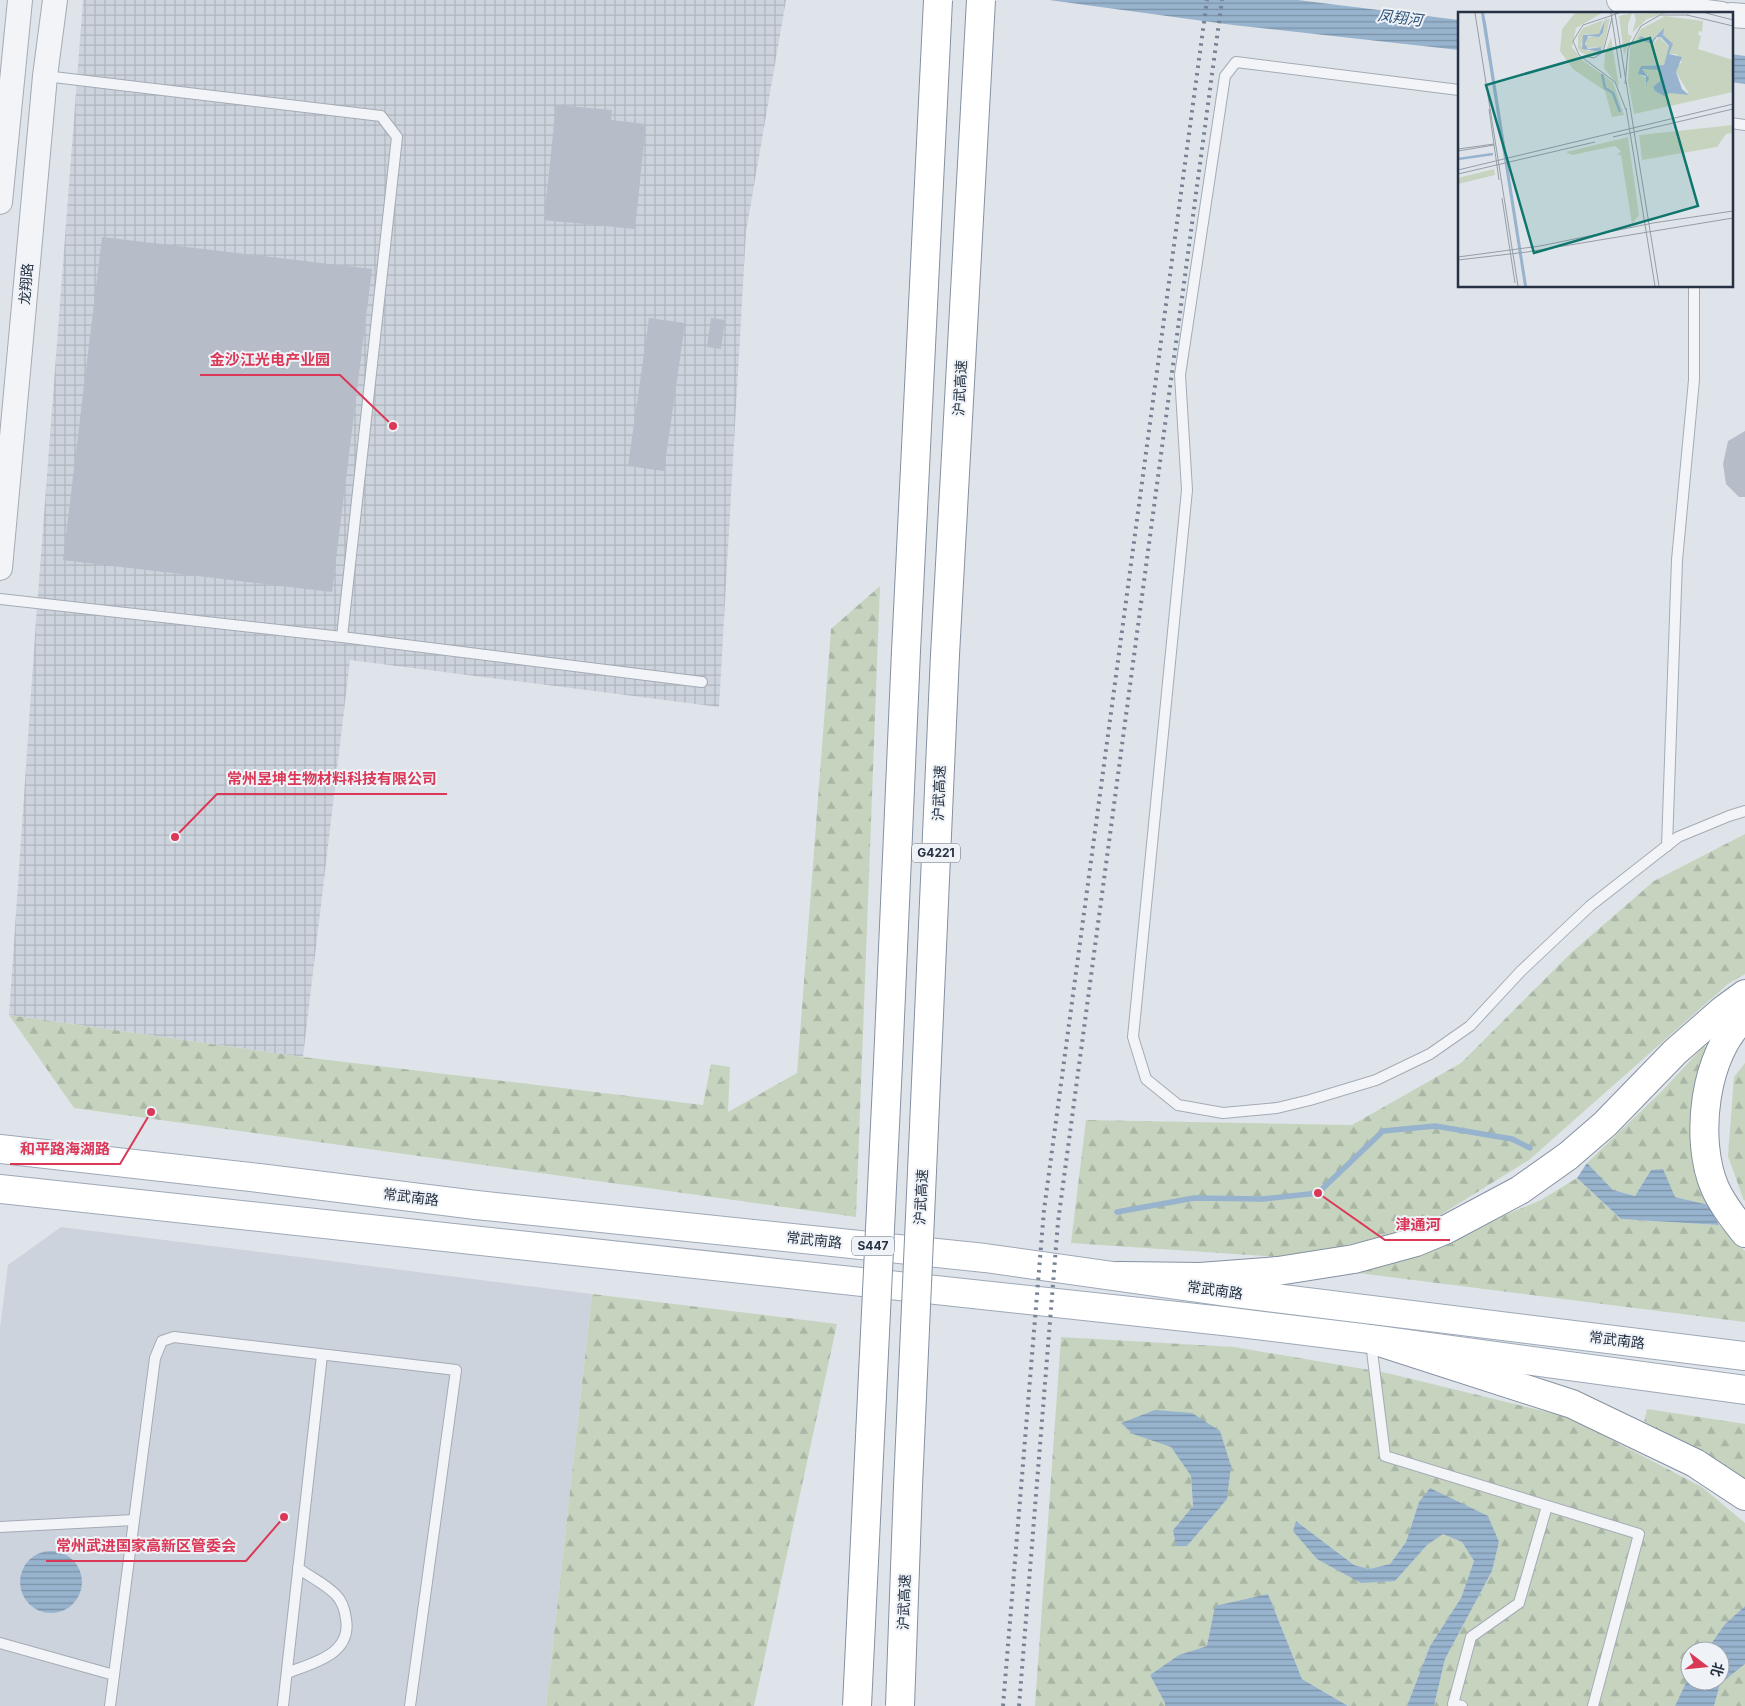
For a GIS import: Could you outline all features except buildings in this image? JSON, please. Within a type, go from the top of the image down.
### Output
[{"type":"main road","name":"G4221","points":[[857,1706],[888,1063],[906,631],[938,0]]},
{"type":"main road","name":"沪武高速","points":[[900,1706],[944,664],[980,0]]},
{"type":"main road","points":[[1119,1276],[1200,1277],[1278,1272],[1354,1259],[1416,1242],[1447,1229],[1520,1190],[1568,1156],[1605,1124],[1675,1052],[1723,1010],[1745,994]]},
{"type":"main road","points":[[1745,1017],[1724,1042],[1712,1076],[1704,1108],[1704,1133],[1707,1159],[1715,1188],[1745,1232]]},
{"type":"main road","name":"常武南路","points":[[0,1149],[476,1205],[985,1258],[1226,1292],[1745,1356]]},
{"type":"main road","points":[[0,1189],[1223,1321],[1745,1390]]},
{"type":"main road","points":[[1370,1339],[1572,1404],[1695,1464],[1745,1496]]},
{"type":"street","points":[[0,202],[20,0]]},
{"type":"street","name":"龙翔路","points":[[0,568],[45,76],[54,0]]},
{"type":"street","points":[[1619,0],[1711,10]]},
{"type":"street","points":[[1732,15],[1745,16]]},
{"type":"lane","points":[[1458,90],[1236,62],[1225,76],[1180,375],[1187,490],[1133,1037],[1146,1079],[1178,1105],[1223,1113],[1278,1108],[1376,1080],[1430,1054],[1470,1026],[1521,971],[1590,906],[1678,837],[1745,811]]},
{"type":"lane","points":[[45,76],[381,116],[397,136],[342,637]]},
{"type":"lane","points":[[1732,123],[1745,125]]},
{"type":"lane","points":[[1667,846],[1677,560],[1694,380],[1694,288]]},
{"type":"lane","points":[[0,599],[342,637],[702,682]]},
{"type":"lane","points":[[110,1706],[155,1358],[162,1340],[174,1337],[456,1370],[410,1706]]},
{"type":"lane","points":[[1370,1339],[1385,1456],[1640,1534],[1592,1706]]},
{"type":"lane","points":[[283,1706],[322,1355]]},
{"type":"lane","points":[[1462,1706],[1453,1704],[1471,1637],[1519,1603],[1547,1506]]},
{"type":"lane","points":[[0,1527],[134,1520]]},
{"type":"lane","points":[[287,1673],[318,1661],[340,1648],[347,1624],[345,1610],[337,1596],[298,1568]]},
{"type":"lane","points":[[0,1643],[114,1674]]},
{"type":"shaded area","points":[[83,0],[786,0],[746,232],[719,707],[350,660],[303,1057],[9,1015],[36,620]]},
{"type":"shaded area","points":[[61,1227],[592,1294],[546,1706],[0,1706],[0,1328],[8,1265]]},
{"type":"green space","points":[[880,586],[856,1217],[74,1108],[9,1015],[303,1057],[703,1105],[711,1064],[730,1067],[728,1112],[797,1073],[831,629]]},
{"type":"green space","points":[[1745,834],[1745,974],[1728,984],[1529,1160],[1421,1227],[1293,1258],[1071,1243],[1086,1120],[1352,1125],[1461,1063],[1571,953],[1654,881]]},
{"type":"green space","points":[[1704,1046],[1712,1052],[1690,1125],[1709,1205],[1675,1197],[1651,1170],[1635,1196],[1613,1190],[1587,1163],[1661,1092]]},
{"type":"green space","points":[[1745,1063],[1744,1201],[1728,1156],[1734,1077]]},
{"type":"green space","points":[[1577,1178],[1621,1219],[1719,1225],[1745,1251],[1745,1322],[1358,1273],[1463,1233],[1541,1200]]},
{"type":"green space","points":[[592,1294],[837,1324],[754,1706],[546,1706]]},
{"type":"green space","points":[[1061,1337],[1234,1347],[1387,1373],[1568,1417],[1702,1487],[1745,1523],[1745,1606],[1725,1624],[1713,1641],[1680,1641],[1680,1691],[1682,1691],[1675,1706],[1434,1706],[1445,1659],[1492,1571],[1499,1542],[1419,1502],[1406,1542],[1390,1564],[1369,1569],[1354,1565],[1296,1521],[1317,1559],[1395,1581],[1427,1544],[1443,1533],[1462,1542],[1474,1561],[1461,1598],[1430,1646],[1407,1706],[1348,1706],[1302,1679],[1268,1594],[1246,1600],[1207,1646],[1179,1656],[1150,1675],[1165,1706],[1035,1706]],"holes":[[[1171,1447],[1227,1499],[1173,1530],[1193,1506],[1191,1476]]]},
{"type":"green space","points":[[1647,1409],[1745,1424],[1745,1482],[1643,1427]]},
{"type":"green space","points":[[1745,1664],[1745,1706],[1714,1706],[1718,1691],[1730,1691],[1730,1676]]},
{"type":"water","name":"凤翔河","points":[[1049,0],[1298,0],[1458,20],[1458,50],[1233,25]]},
{"type":"water","points":[[1732,54],[1745,56],[1745,84],[1732,82]]},
{"type":"water","points":[[1587,1163],[1613,1190],[1635,1196],[1651,1170],[1663,1169],[1675,1197],[1709,1205],[1719,1225],[1621,1219],[1577,1178]]},
{"type":"water","points":[[1155,1410],[1192,1413],[1220,1431],[1231,1466],[1227,1499],[1187,1546],[1176,1546],[1173,1530],[1193,1506],[1191,1476],[1171,1447],[1133,1434],[1121,1423]]},
{"type":"water","points":[[1430,1488],[1488,1516],[1499,1542],[1492,1571],[1445,1659],[1434,1706],[1407,1706],[1430,1646],[1461,1598],[1474,1561],[1462,1542],[1443,1534],[1427,1545],[1395,1581],[1361,1583],[1317,1559],[1293,1531],[1296,1521],[1354,1565],[1369,1569],[1390,1564],[1406,1542],[1419,1502]]},
{"type":"water","points":[[51,1551],[68,1556],[73,1560],[77,1565],[82,1582],[77,1599],[73,1604],[68,1608],[51,1613],[34,1608],[29,1604],[25,1599],[20,1582],[25,1565],[29,1560],[34,1556]]},
{"type":"water","points":[[1268,1594],[1302,1679],[1348,1706],[1165,1706],[1150,1675],[1179,1655],[1207,1646],[1215,1606]]},
{"type":"water","points":[[1745,1606],[1745,1664],[1730,1676],[1730,1641],[1713,1641],[1725,1624]]},
{"type":"water","points":[[1682,1691],[1718,1691],[1714,1706],[1675,1706]]},
{"type":"waterway","points":[[1117,1212],[1194,1198],[1263,1199],[1318,1193],[1383,1131],[1435,1126],[1512,1139],[1530,1148]]},
{"type":"railway","points":[[1003,1706],[1044,1210],[1207,0]]},
{"type":"railway","points":[[1019,1706],[1058,1222],[1222,0]]},
{"type":"place","name":"金沙江光电产业园","points":[[393,426]]},
{"type":"place","name":"常州昱坤生物材料科技有限公司","points":[[175,837]]},
{"type":"place","name":"和平路海湖路","points":[[151,1112]]},
{"type":"place","name":"津通河","points":[[1318,1193]]},
{"type":"place","name":"常州武进国家高新区管委会","points":[[284,1517]]}]
